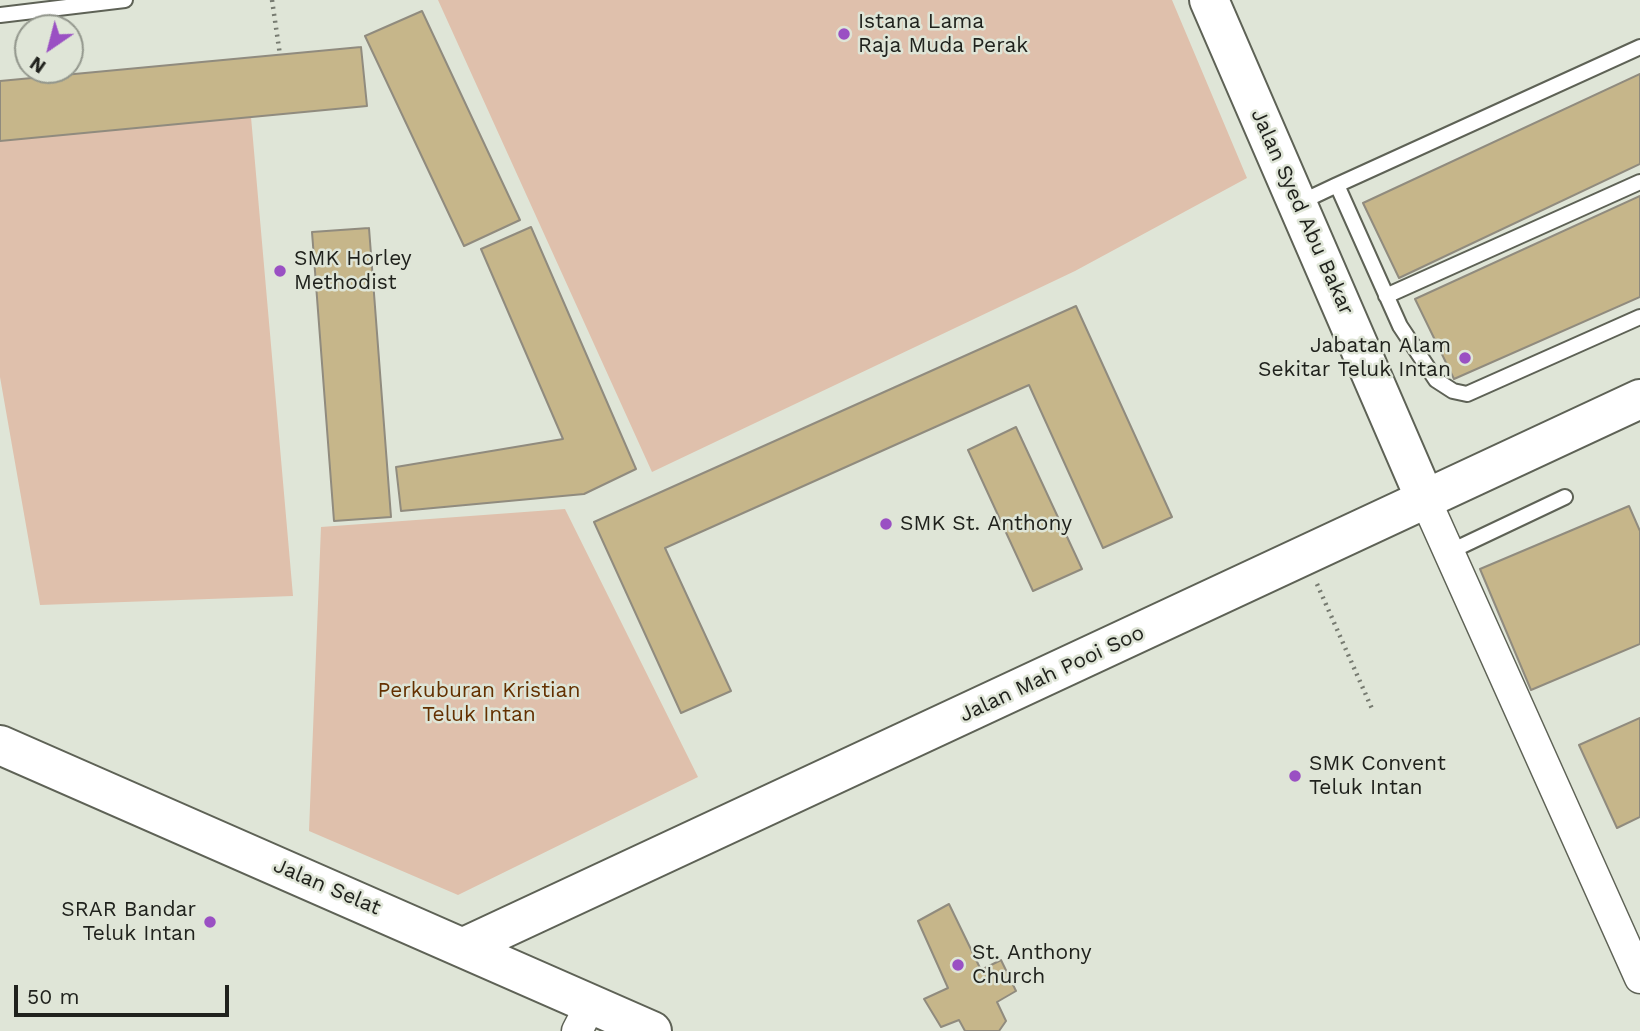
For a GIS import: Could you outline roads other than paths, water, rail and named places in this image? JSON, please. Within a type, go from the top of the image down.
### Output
[{"type":"street","name":"Jalan Syed Abu Bakar","points":[[1209,0],[1426,501]]},
{"type":"street","name":"Jalan Mah Pooi Soo","points":[[464,947],[1640,399]]},
{"type":"street","points":[[1426,501],[1640,978]]},
{"type":"street","name":"Jalan Selat","points":[[0,746],[464,947],[584,1018],[652,1031]]},
{"type":"lane","points":[[0,15],[125,0]]},
{"type":"lane","points":[[1299,203],[1640,47]]},
{"type":"lane","points":[[1386,296],[1640,182]]},
{"type":"lane","points":[[1337,185],[1406,336],[1436,380],[1453,391],[1467,394],[1640,317]]},
{"type":"lane","points":[[1449,552],[1565,497]]},
{"type":"place","name":"Istana Lama Raja Muda Perak","points":[[844,34]]},
{"type":"place","name":"SMK Horley Methodist","points":[[280,271]]},
{"type":"place","name":"Jabatan Alam Sekitar Teluk Intan","points":[[1465,358]]},
{"type":"place","name":"SMK St. Anthony","points":[[886,524]]},
{"type":"place","name":"SMK Convent Teluk Intan","points":[[1295,776]]},
{"type":"place","name":"SRAR Bandar Teluk Intan","points":[[210,922]]},
{"type":"place","name":"St. Anthony Church","points":[[958,965]]},
{"type":"park label","name":"Perkuburan Kristian Teluk Intan","points":[[479,703]]}]
